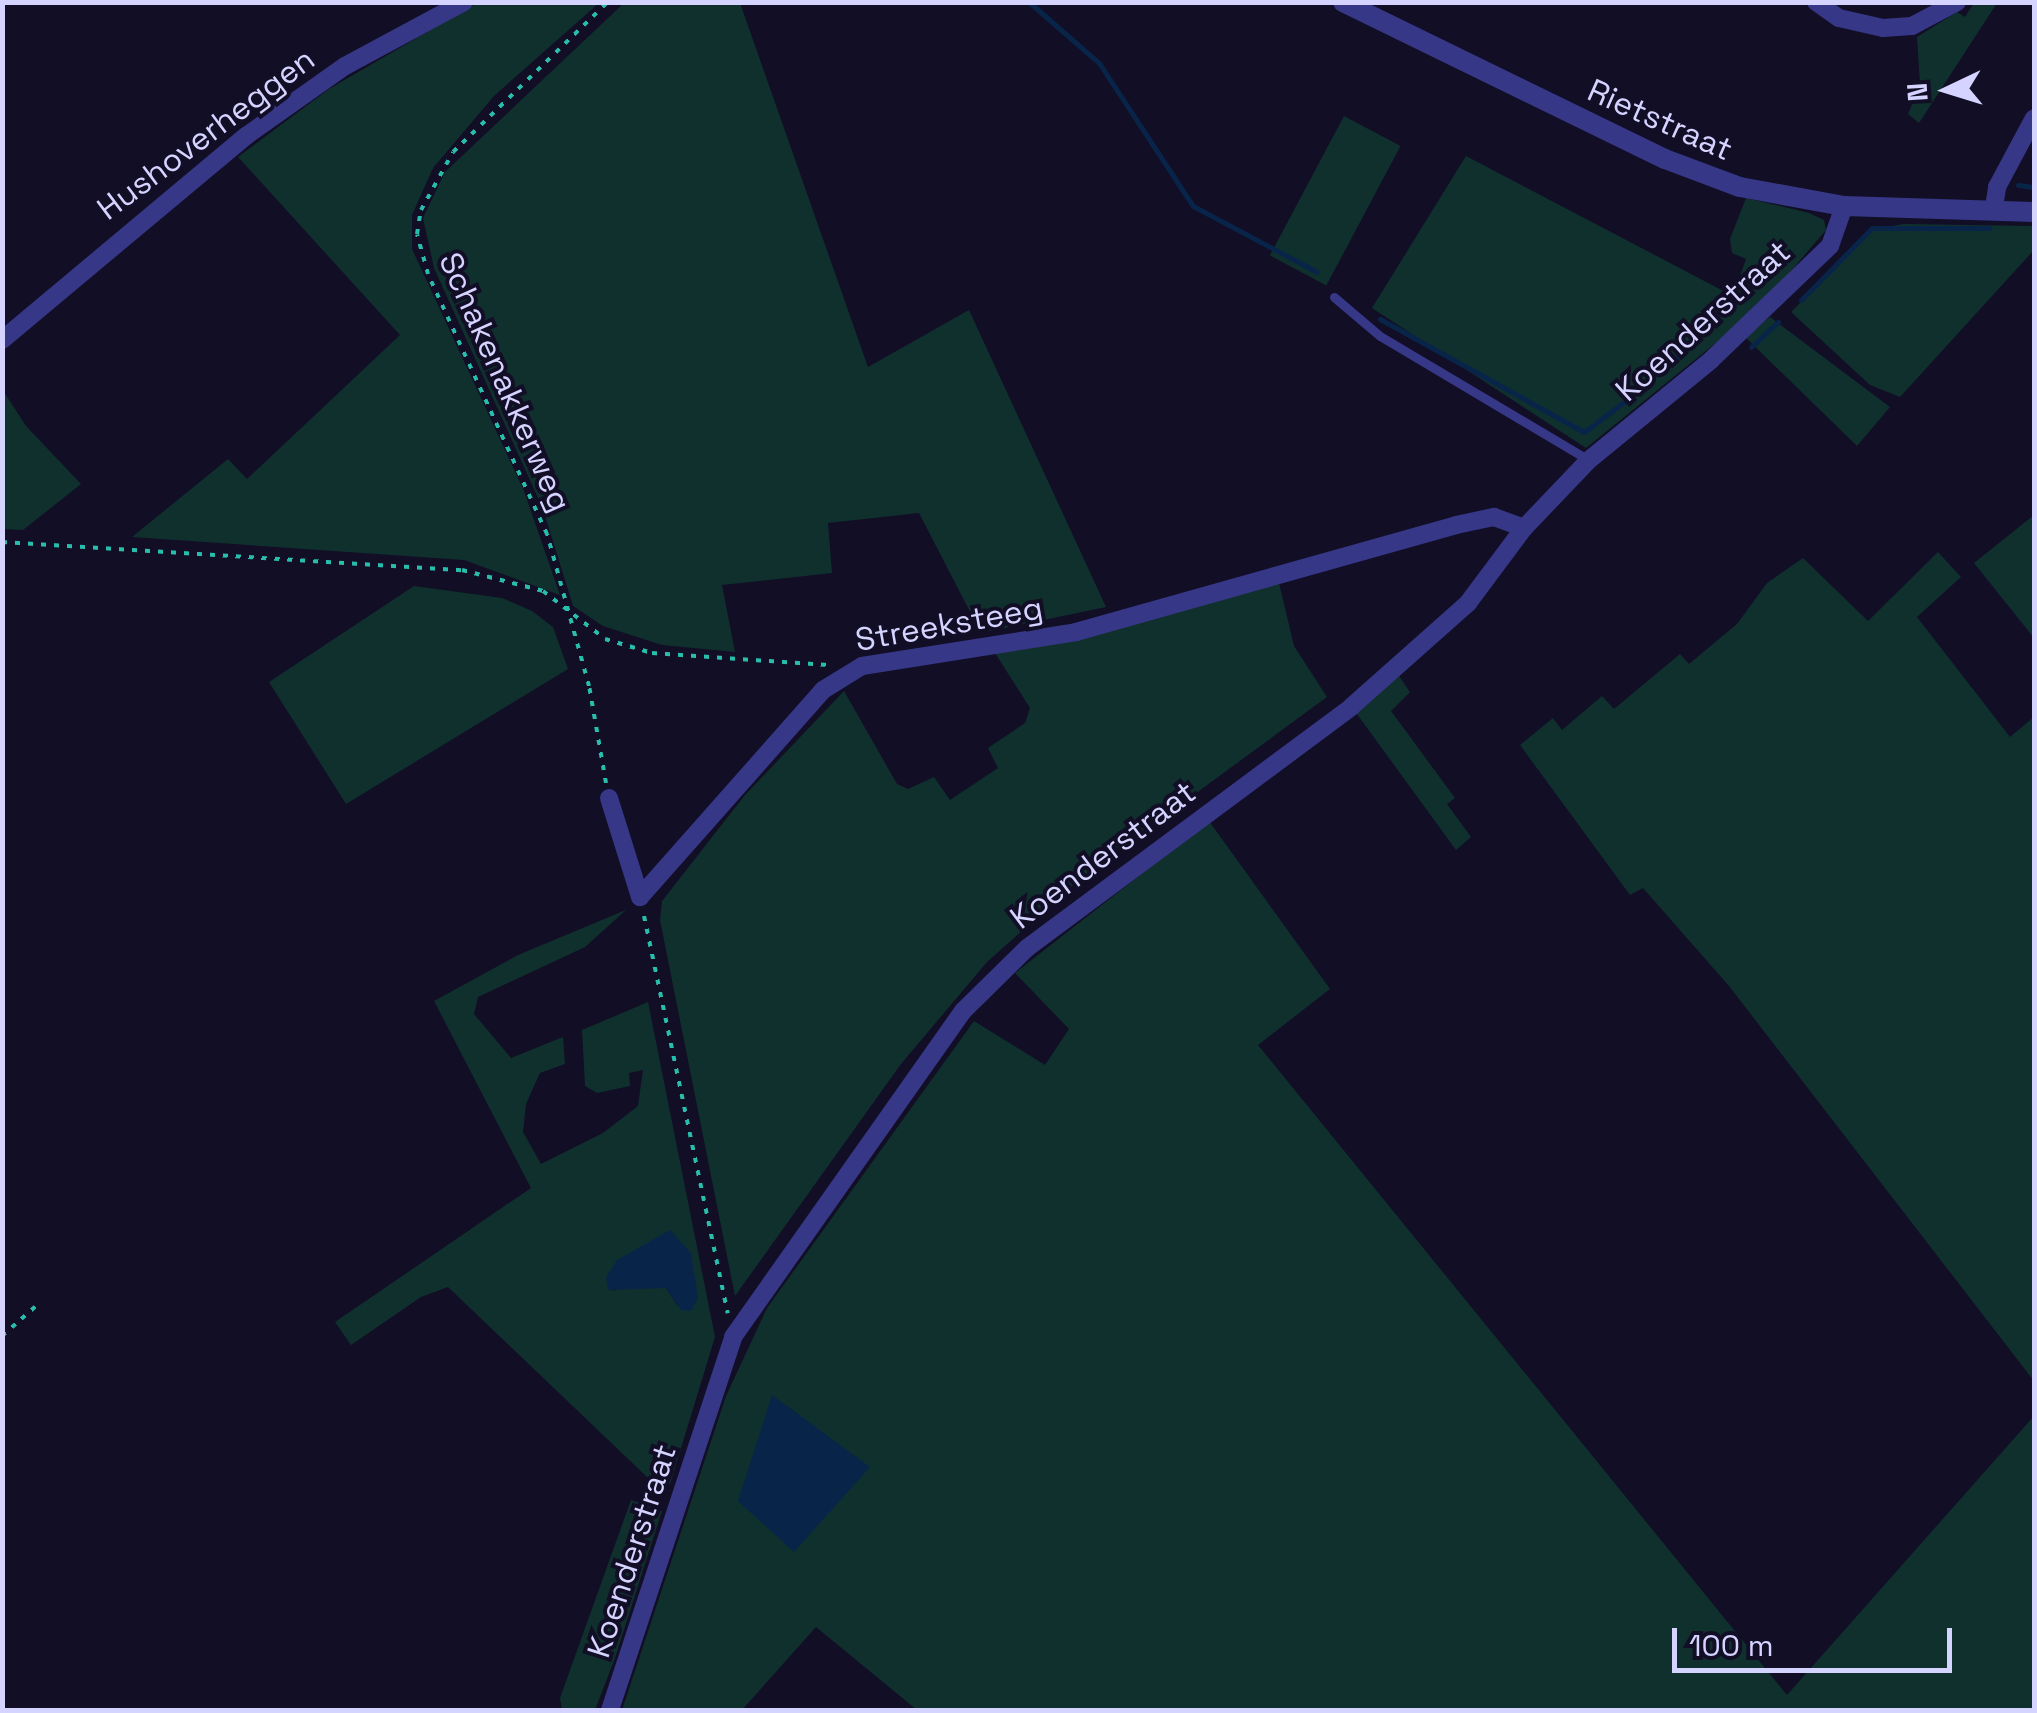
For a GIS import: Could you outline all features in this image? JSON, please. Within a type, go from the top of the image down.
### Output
[{"type":"street","name":"Hushoverheggen","points":[[2,340],[246,136],[345,66],[464,2]]},
{"type":"street","name":"Rietstraat","points":[[1344,2],[1698,174],[1844,206],[2034,212]]},
{"type":"street","points":[[1821,4],[1883,28],[1912,26],[1957,2]]},
{"type":"street","points":[[1994,208],[1997,187],[2034,118]]},
{"type":"street","name":"Koenderstraat","points":[[610,1710],[733,1337],[963,1011],[1027,948],[1352,707],[1468,603],[1524,528],[1590,460],[1803,274],[1839,232],[1844,206]]},
{"type":"street","name":"Streeksteeg","points":[[640,897],[823,690],[862,666],[1076,632],[1456,524],[1494,517],[1524,528]]},
{"type":"street","points":[[609,798],[640,897]]},
{"type":"lane","points":[[1334,296],[1380,336],[1590,460]]},
{"type":"path","name":"Schakenakkerweg","points":[[570,612],[547,534],[428,274],[417,234],[421,210],[453,152],[608,2]]},
{"type":"path","points":[[2,542],[462,570],[544,591],[605,639],[652,653],[862,666]]},
{"type":"path","points":[[570,612],[609,798]]},
{"type":"path","points":[[640,897],[733,1337]]},
{"type":"path","points":[[2,1336],[38,1304]]},
{"type":"green space","points":[[477,3],[599,3],[494,96],[433,168],[412,215],[412,249],[524,491],[560,595],[464,560],[132,537],[228,459],[247,479],[400,335],[238,157],[329,89]]},
{"type":"green space","points":[[624,3],[740,3],[868,367],[969,310],[1106,607],[981,633],[919,513],[828,523],[832,573],[722,585],[735,652],[662,645],[603,626],[573,606],[543,509],[434,268],[423,218],[445,172]]},
{"type":"green space","points":[[1974,3],[1997,3],[1919,123],[1908,114],[1920,84],[1917,37],[1957,12],[1965,17]]},
{"type":"green space","points":[[1344,116],[1401,146],[1326,286],[1270,256]]},
{"type":"green space","points":[[1466,156],[1733,296],[1746,259],[1732,253],[1730,239],[1746,198],[1809,213],[1824,220],[1826,230],[1760,307],[1586,448],[1372,308]]},
{"type":"green space","points":[[1904,224],[2034,226],[2034,250],[1900,397],[1870,385],[1791,312],[1874,229]]},
{"type":"green space","points":[[1770,317],[1890,407],[1857,446],[1743,335]]},
{"type":"green space","points":[[2,389],[26,426],[81,484],[23,530],[3,529]]},
{"type":"green space","points":[[2034,515],[2034,638],[1974,563]]},
{"type":"green space","points":[[1938,552],[1961,577],[1917,617],[2010,737],[2034,717],[2034,1381],[1729,986],[1643,888],[1630,895],[1520,745],[1553,718],[1562,730],[1602,696],[1614,709],[1680,654],[1689,664],[1737,624],[1767,583],[1803,558],[1868,621]]},
{"type":"green space","points":[[1279,583],[1294,646],[1327,697],[1086,874],[987,962],[901,1064],[735,1296],[660,920],[662,901],[745,795],[844,691],[897,784],[908,789],[934,777],[950,800],[998,768],[988,748],[1025,723],[1030,708],[995,653]]},
{"type":"green space","points":[[414,586],[502,598],[532,611],[553,627],[568,669],[346,804],[269,682]]},
{"type":"green space","points":[[1399,676],[1410,692],[1391,711],[1455,798],[1447,804],[1471,837],[1456,850],[1354,710]]},
{"type":"green space","points":[[1209,821],[1330,989],[1258,1045],[1787,1695],[2034,1416],[2034,1710],[917,1710],[816,1627],[742,1710],[622,1710],[726,1396],[767,1308],[974,1021],[1045,1065],[1069,1029],[1015,973]]},
{"type":"green space","points":[[626,910],[585,947],[478,997],[474,1014],[511,1058],[563,1037],[565,1064],[540,1073],[526,1104],[523,1132],[541,1164],[603,1133],[638,1106],[643,1070],[629,1073],[630,1086],[597,1093],[585,1086],[582,1030],[648,1002],[715,1337],[670,1484],[647,1477],[448,1287],[421,1297],[351,1345],[335,1322],[531,1188],[434,1001],[518,955]],"holes":[[[691,1253],[677,1305],[666,1288],[640,1284],[611,1291]]]},
{"type":"green space","points":[[631,1500],[662,1511],[615,1658],[595,1710],[562,1710],[560,1698]]},
{"type":"water","points":[[670,1230],[691,1253],[698,1298],[691,1311],[681,1310],[666,1288],[608,1290],[606,1277],[617,1260]]},
{"type":"water","points":[[772,1395],[870,1467],[794,1552],[738,1501]]},
{"type":"waterway","points":[[1029,2],[1099,63],[1193,206],[1317,272]]},
{"type":"waterway","points":[[2018,185],[2034,187]]},
{"type":"waterway","points":[[1801,300],[1872,228],[1989,228]]},
{"type":"waterway","points":[[1380,319],[1584,432],[1640,390]]},
{"type":"waterway","points":[[1751,347],[1778,322]]},
{"type":"waterway","points":[[1661,372],[1693,344]]}]
